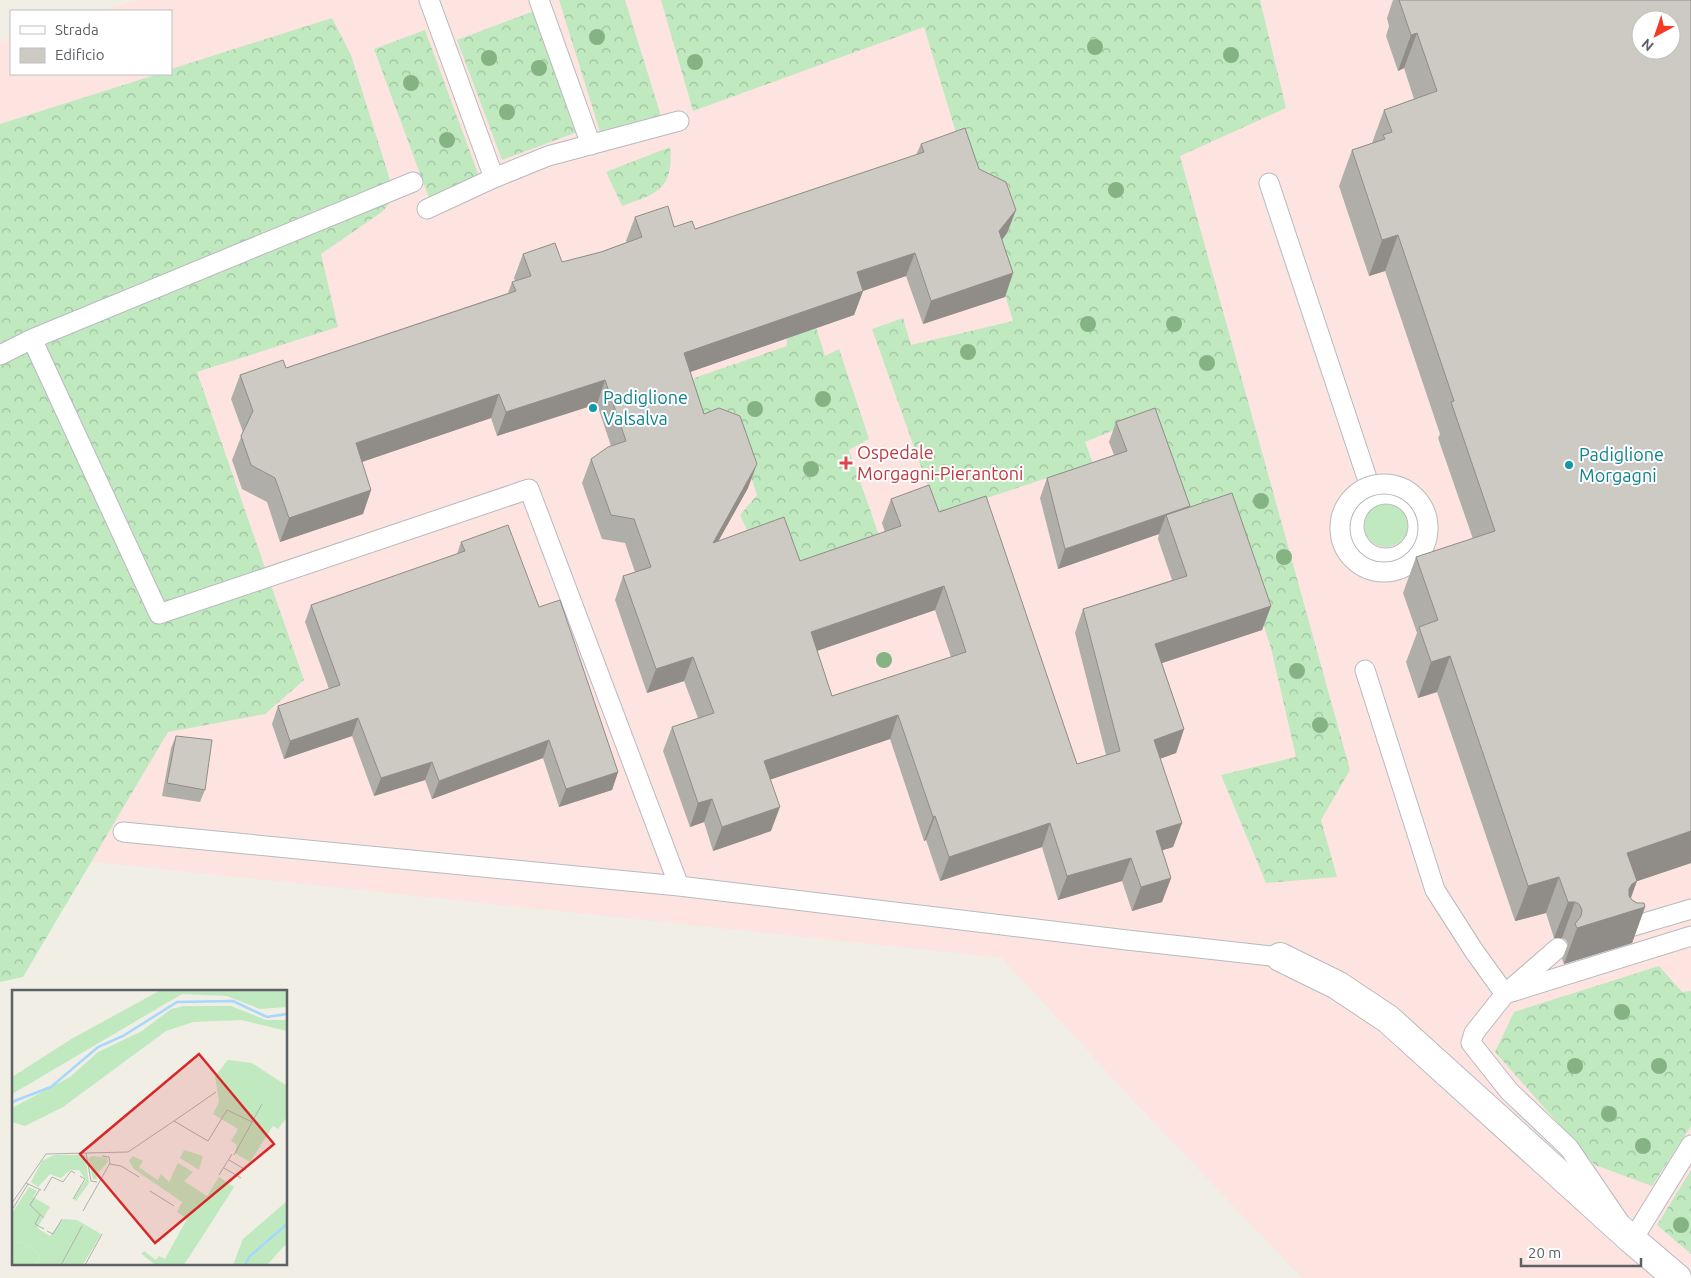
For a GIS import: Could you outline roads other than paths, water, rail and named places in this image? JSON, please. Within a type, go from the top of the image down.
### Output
[{"type":"street","points":[[1280,957],[1337,985],[1388,1019],[1631,1240],[1677,1278]]},
{"type":"lane","points":[[429,0],[494,178]]},
{"type":"lane","points":[[538,0],[591,145]]},
{"type":"lane","points":[[428,209],[494,178],[548,156],[678,121]]},
{"type":"lane","points":[[0,355],[32,339],[413,182]]},
{"type":"lane","points":[[1269,183],[1366,475]]},
{"type":"lane","points":[[32,339],[158,614],[529,489],[679,886]]},
{"type":"lane","points":[[1385,484],[1398,487],[1410,493],[1420,503],[1426,516],[1428,529],[1425,544],[1417,557],[1405,567],[1391,572],[1375,572],[1361,566],[1350,556],[1342,542],[1340,527],[1342,514],[1358,492],[1371,486],[1385,484]]},
{"type":"lane","points":[[1364,670],[1435,890],[1474,951],[1505,994]]},
{"type":"lane","points":[[123,832],[679,886],[1280,957]]},
{"type":"lane","points":[[1627,928],[1691,909]]},
{"type":"lane","points":[[1505,994],[1691,936]]},
{"type":"lane","points":[[1558,948],[1505,994],[1474,1034],[1471,1043],[1509,1091],[1569,1148],[1631,1240],[1691,1145]]},
{"type":"place","name":"Padiglione Valsalva","points":[[593,408]]},
{"type":"place","name":"Ospedale Morgagni-Pierantoni","points":[[846,463]]},
{"type":"place","name":"Padiglione Morgagni","points":[[1569,465]]}]
